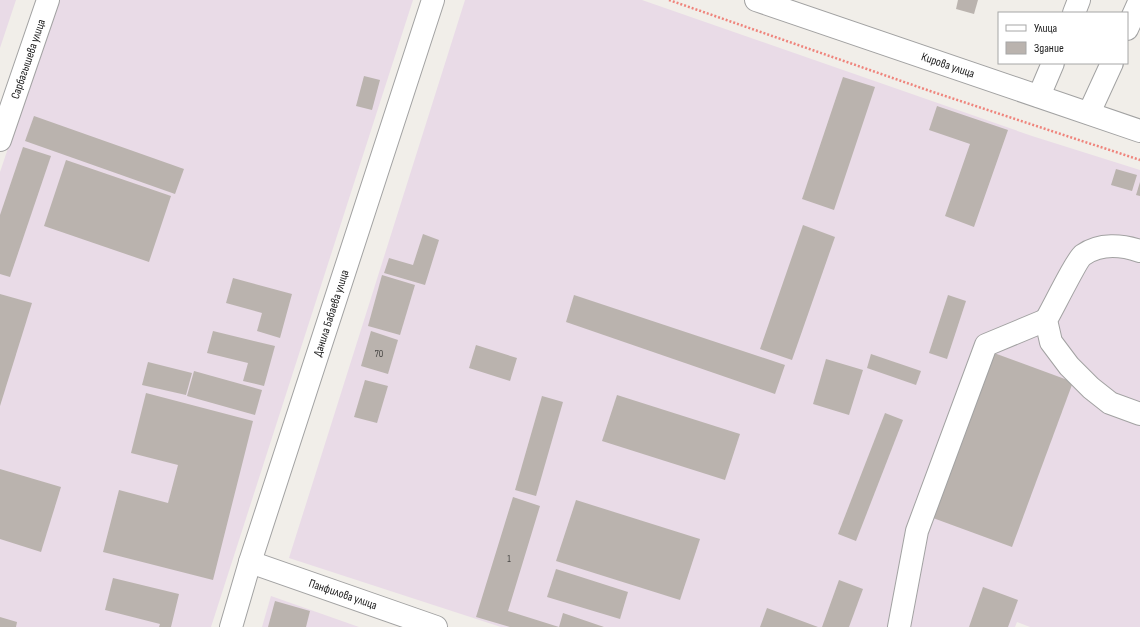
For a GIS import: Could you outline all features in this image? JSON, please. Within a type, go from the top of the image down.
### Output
[{"type":"street","name":"Сарбагышева улица","points":[[0,140],[48,0]]},
{"type":"street","name":"Данила Бабаева улица","points":[[231,627],[250,562],[433,0]]},
{"type":"street","name":"Кирова улица","points":[[756,0],[1140,130]]},
{"type":"street","points":[[1074,12],[1079,0]]},
{"type":"street","points":[[1128,27],[1140,0]]},
{"type":"street","points":[[1039,96],[1053,64]]},
{"type":"street","points":[[1089,113],[1112,64]]},
{"type":"street","points":[[899,627],[917,530],[986,344],[1046,320],[1082,255],[1104,246],[1127,247],[1140,251]]},
{"type":"street","points":[[1046,320],[1051,342],[1069,366],[1110,404],[1140,414]]},
{"type":"street","name":"Панфилова улица","points":[[250,562],[436,627]]},
{"type":"path","points":[[669,0],[930,91],[1140,160]]},
{"type":"shaded area","points":[[0,0],[16,0],[0,48]]},
{"type":"shaded area","points":[[58,0],[413,0],[211,627],[0,627],[0,172]]},
{"type":"shaded area","points":[[465,0],[642,0],[1032,136],[1140,170],[1140,627],[1030,627],[1017,622],[1015,627],[501,627],[289,558]]},
{"type":"shaded area","points":[[271,596],[359,627],[262,627]]},
{"type":"building","points":[[958,0],[978,0],[974,14],[956,9]]},
{"type":"building","points":[[364,76],[380,80],[372,110],[356,106]]},
{"type":"building","points":[[843,77],[875,87],[834,210],[802,199]]},
{"type":"building","points":[[937,106],[1008,130],[974,227],[945,216],[970,144],[929,130]]},
{"type":"building","points":[[34,116],[184,169],[175,194],[25,141]]},
{"type":"building","points":[[23,147],[51,156],[10,277],[0,274],[0,215]]},
{"type":"building","points":[[66,160],[171,196],[149,262],[44,226]]},
{"type":"building","points":[[1116,169],[1137,175],[1132,191],[1111,185]]},
{"type":"building","points":[[1140,182],[1140,196],[1136,195]]},
{"type":"building","points":[[803,225],[835,237],[792,360],[760,349]]},
{"type":"building","points":[[423,234],[439,240],[425,285],[384,273],[389,258],[413,265]]},
{"type":"building","points":[[382,275],[415,285],[400,335],[368,326]]},
{"type":"building","points":[[233,278],[292,294],[280,338],[257,331],[262,313],[226,303]]},
{"type":"building","points":[[0,294],[32,303],[0,406]]},
{"type":"building","points":[[574,295],[785,365],[775,394],[566,322]]},
{"type":"building","points":[[948,295],[966,301],[947,359],[929,353]]},
{"type":"building","points":[[213,331],[275,346],[264,386],[243,381],[248,363],[207,353]]},
{"type":"building","points":[[371,331],[398,340],[388,374],[361,366]]},
{"type":"building","points":[[476,345],[517,358],[510,381],[469,368]]},
{"type":"building","points":[[994,353],[1073,382],[1012,547],[933,518]]},
{"type":"building","points":[[871,354],[921,371],[916,385],[867,368]]},
{"type":"building","points":[[826,359],[863,370],[849,415],[813,404]]},
{"type":"building","points":[[148,362],[192,373],[186,395],[142,385]]},
{"type":"building","points":[[194,371],[262,390],[255,415],[187,396]]},
{"type":"building","points":[[365,380],[388,386],[377,423],[354,417]]},
{"type":"building","points":[[146,393],[253,421],[213,580],[103,552],[119,490],[168,503],[178,465],[131,453]]},
{"type":"building","points":[[617,395],[740,434],[725,480],[602,441]]},
{"type":"building","points":[[542,396],[563,402],[536,496],[515,490]]},
{"type":"building","points":[[885,413],[903,420],[856,541],[838,534]]},
{"type":"building","points":[[0,469],[61,487],[41,552],[0,539]]},
{"type":"building","points":[[513,497],[540,506],[508,611],[559,627],[510,627],[476,617]]},
{"type":"building","points":[[576,500],[700,539],[680,600],[556,561]]},
{"type":"building","points":[[556,569],[628,592],[620,619],[547,597]]},
{"type":"building","points":[[113,578],[179,594],[171,627],[159,627],[160,624],[105,610]]},
{"type":"building","points":[[839,580],[863,589],[849,627],[822,627]]},
{"type":"building","points":[[983,587],[1018,600],[1008,627],[969,627]]},
{"type":"building","points":[[275,601],[310,611],[306,627],[268,627]]},
{"type":"building","points":[[767,608],[818,627],[760,627]]},
{"type":"building","points":[[563,613],[604,627],[559,627]]},
{"type":"building","points":[[0,617],[17,622],[16,627],[0,627]]}]
